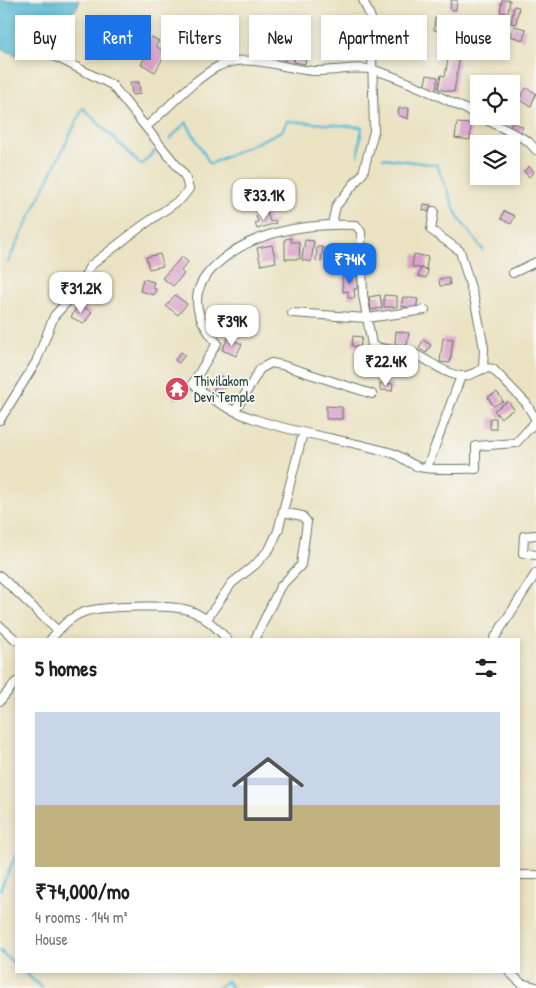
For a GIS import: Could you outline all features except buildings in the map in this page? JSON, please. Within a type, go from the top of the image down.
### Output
[{"type":"street","points":[[332,224],[336,206],[363,173],[374,131],[371,18],[363,0]]},
{"type":"street","points":[[0,420],[36,362],[54,316],[77,291],[90,266],[181,199],[189,189],[185,176],[112,85],[62,60]]},
{"type":"street","points":[[146,127],[207,73],[230,63],[266,61],[312,71],[372,70],[470,112]]},
{"type":"street","points":[[497,125],[528,141],[536,150]]},
{"type":"street","points":[[434,211],[431,230],[460,251],[475,302],[484,348],[483,368]]},
{"type":"street","points":[[332,224],[356,226],[361,232],[363,295],[372,344],[386,350],[409,352],[461,376],[474,375],[483,368],[493,369],[526,403],[536,420],[516,443],[476,446],[476,469],[420,467],[394,454],[304,433],[235,411],[204,395],[193,383],[217,343],[202,322],[197,308],[196,294],[200,282],[225,255],[244,244],[265,236],[332,224]]},
{"type":"street","points":[[513,274],[536,262]]},
{"type":"street","points":[[292,313],[367,318],[425,310]]},
{"type":"street","points":[[235,411],[260,370],[271,363],[282,364],[372,394]]},
{"type":"street","points":[[427,468],[461,376]]},
{"type":"street","points":[[206,620],[232,583],[256,564],[270,548],[278,531],[304,433]]},
{"type":"street","points":[[254,638],[280,587],[301,564],[306,522],[302,516],[283,512]]},
{"type":"street","points":[[536,535],[524,536],[523,553],[536,555]]},
{"type":"street","points":[[495,638],[536,573]]},
{"type":"street","points":[[0,576],[58,631]]},
{"type":"street","points":[[52,638],[83,612],[104,608],[156,607],[190,610],[206,620],[226,638]]},
{"type":"street","points":[[0,626],[15,639]]},
{"type":"street","points":[[2,696],[15,683]]},
{"type":"street","points":[[520,875],[536,875]]},
{"type":"street","points":[[510,973],[521,983],[536,987]]},
{"type":"water","points":[[0,0],[79,0],[78,6],[70,15],[15,15],[15,55],[0,48]]},
{"type":"waterway","points":[[8,262],[83,108],[141,165],[154,152]]},
{"type":"waterway","points":[[170,139],[186,122],[210,164],[282,131],[287,121],[362,127],[358,155]]},
{"type":"waterway","points":[[383,158],[437,165],[458,217],[483,250]]},
{"type":"waterway","points":[[0,890],[15,857]]},
{"type":"waterway","points":[[0,951],[15,964]]},
{"type":"waterway","points":[[25,973],[42,988]]},
{"type":"waterway","points":[[217,988],[227,981],[232,988]]},
{"type":"place","name":"Thivilakom Devi Temple","points":[[177,389]]}]
